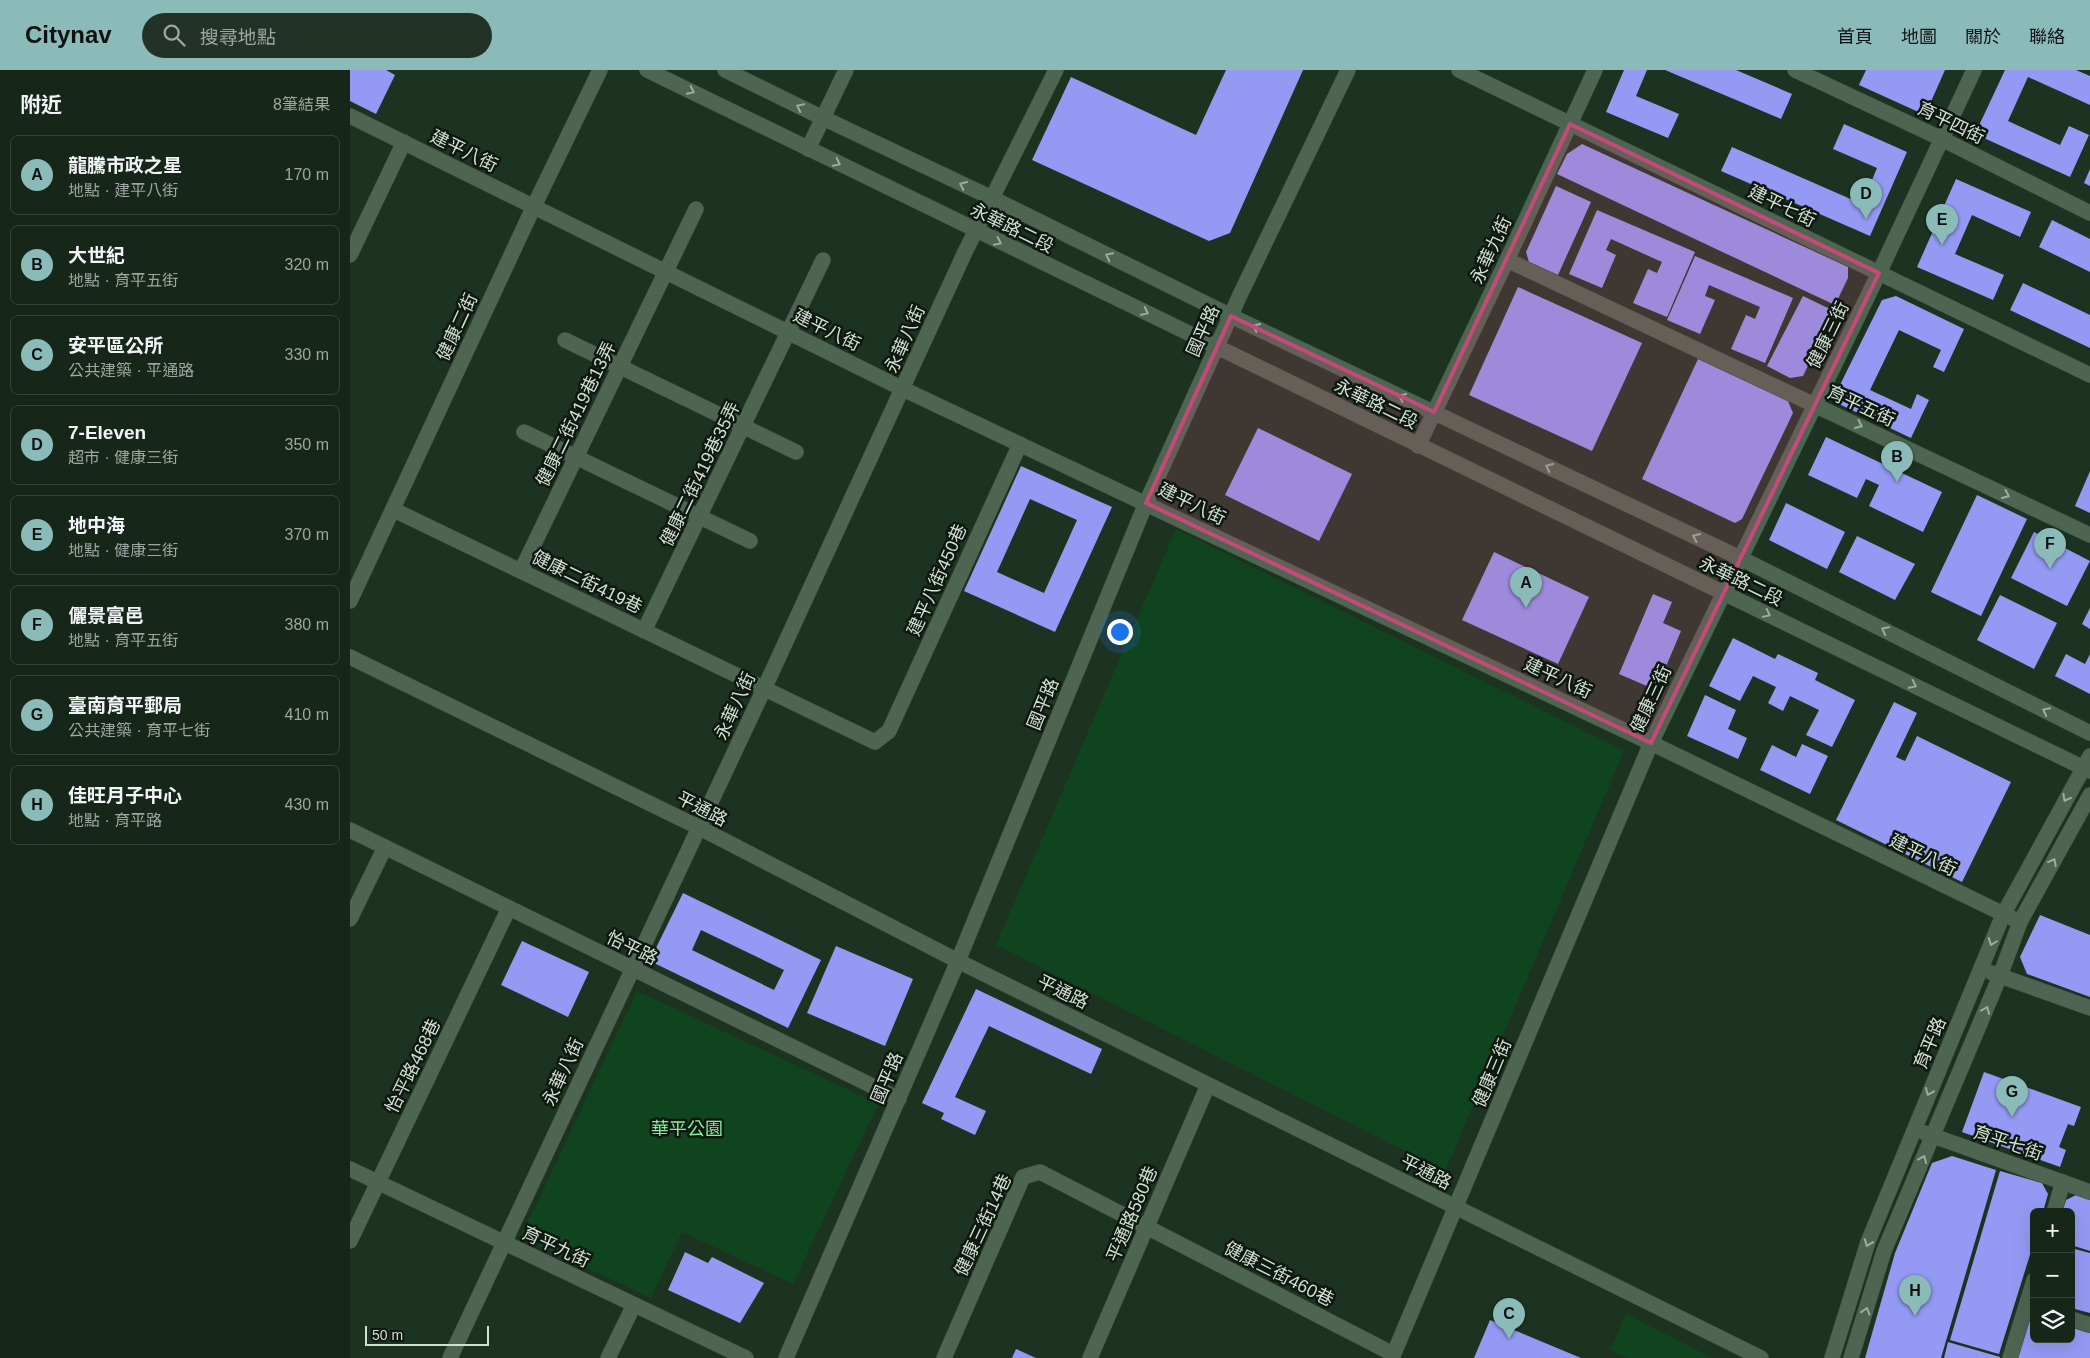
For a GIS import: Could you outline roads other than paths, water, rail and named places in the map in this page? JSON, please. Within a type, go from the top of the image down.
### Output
[{"type":"street","name":"健康二街","points":[[350,600],[394,510],[534,206],[600,70]]},
{"type":"street","name":"永華路二段","points":[[647,70],[1418,446],[2088,765]]},
{"type":"street","name":"永華路二段","points":[[725,70],[992,198],[1231,316],[1740,558],[2090,732]]},
{"type":"street","points":[[808,149],[846,70]]},
{"type":"street","name":"永華八街","points":[[450,1358],[631,968],[764,688],[975,231],[1056,70]]},
{"type":"street","name":"國平路","points":[[786,1358],[958,961],[1146,503],[1216,348],[1348,70]]},
{"type":"street","name":"建平七街","points":[[1459,70],[2090,375]]},
{"type":"street","name":"永華九街","points":[[1418,446],[1596,70]]},
{"type":"street","name":"育平四街","points":[[1795,70],[1942,139],[2090,212]]},
{"type":"street","name":"健康三街","points":[[1393,1356],[1651,743],[1879,273],[1974,70]]},
{"type":"street","name":"建平八街","points":[[350,116],[903,389],[1651,743],[2020,922]]},
{"type":"street","points":[[350,255],[404,142]]},
{"type":"street","name":"健康二街419巷13弄","points":[[521,571],[696,209]]},
{"type":"street","name":"健康二街419巷35弄","points":[[644,631],[823,260]]},
{"type":"street","name":"育平五街","points":[[1507,260],[2090,535]]},
{"type":"street","points":[[565,340],[796,452]]},
{"type":"street","points":[[524,432],[750,541]]},
{"type":"street","name":"建平八街450巷","points":[[889,731],[1020,444]]},
{"type":"street","name":"健康二街419巷","points":[[394,510],[875,742],[889,731]]},
{"type":"street","name":"平通路","points":[[350,657],[698,828],[958,961],[1761,1358]]},
{"type":"street","name":"育平路","points":[[1832,1358],[1868,1242],[2003,914],[2088,765]]},
{"type":"street","points":[[1852,1358],[1884,1251],[2000,976],[2020,922],[2090,794]]},
{"type":"street","name":"怡平路","points":[[350,830],[899,1099]]},
{"type":"street","points":[[350,919],[384,847]]},
{"type":"street","name":"怡平路468巷","points":[[350,1241],[509,908]]},
{"type":"street","points":[[1981,970],[2090,1008]]},
{"type":"street","name":"平通路580巷","points":[[1090,1358],[1208,1085]]},
{"type":"street","name":"育平七街","points":[[1914,1129],[2090,1192]]},
{"type":"street","name":"育平九街","points":[[350,1169],[746,1358]]},
{"type":"street","name":"健康三街14巷","points":[[944,1358],[1023,1176],[1040,1172],[1147,1226]]},
{"type":"street","points":[[2055,1208],[2063,1182]]},
{"type":"street","name":"健康三街460巷","points":[[1147,1226],[1393,1356]]},
{"type":"street","points":[[608,1358],[634,1304]]},
{"type":"street","points":[[2010,1358],[2030,1306]]},
{"type":"street","points":[[2075,1320],[2090,1325]]},
{"type":"place","name":"7-Eleven","points":[[1866,219]]},
{"type":"place","name":"地中海","points":[[1942,245]]},
{"type":"place","name":"大世紀","points":[[1897,482]]},
{"type":"place","name":"儷景富邑","points":[[2050,569]]},
{"type":"place","name":"龍騰市政之星","points":[[1526,608]]},
{"type":"place","name":"臺南育平郵局","points":[[2012,1117]]},
{"type":"place","name":"佳旺月子中心","points":[[1915,1316]]},
{"type":"place","name":"安平區公所","points":[[1509,1339]]},
{"type":"park label","name":"華平公園","points":[[687,1129]]}]
